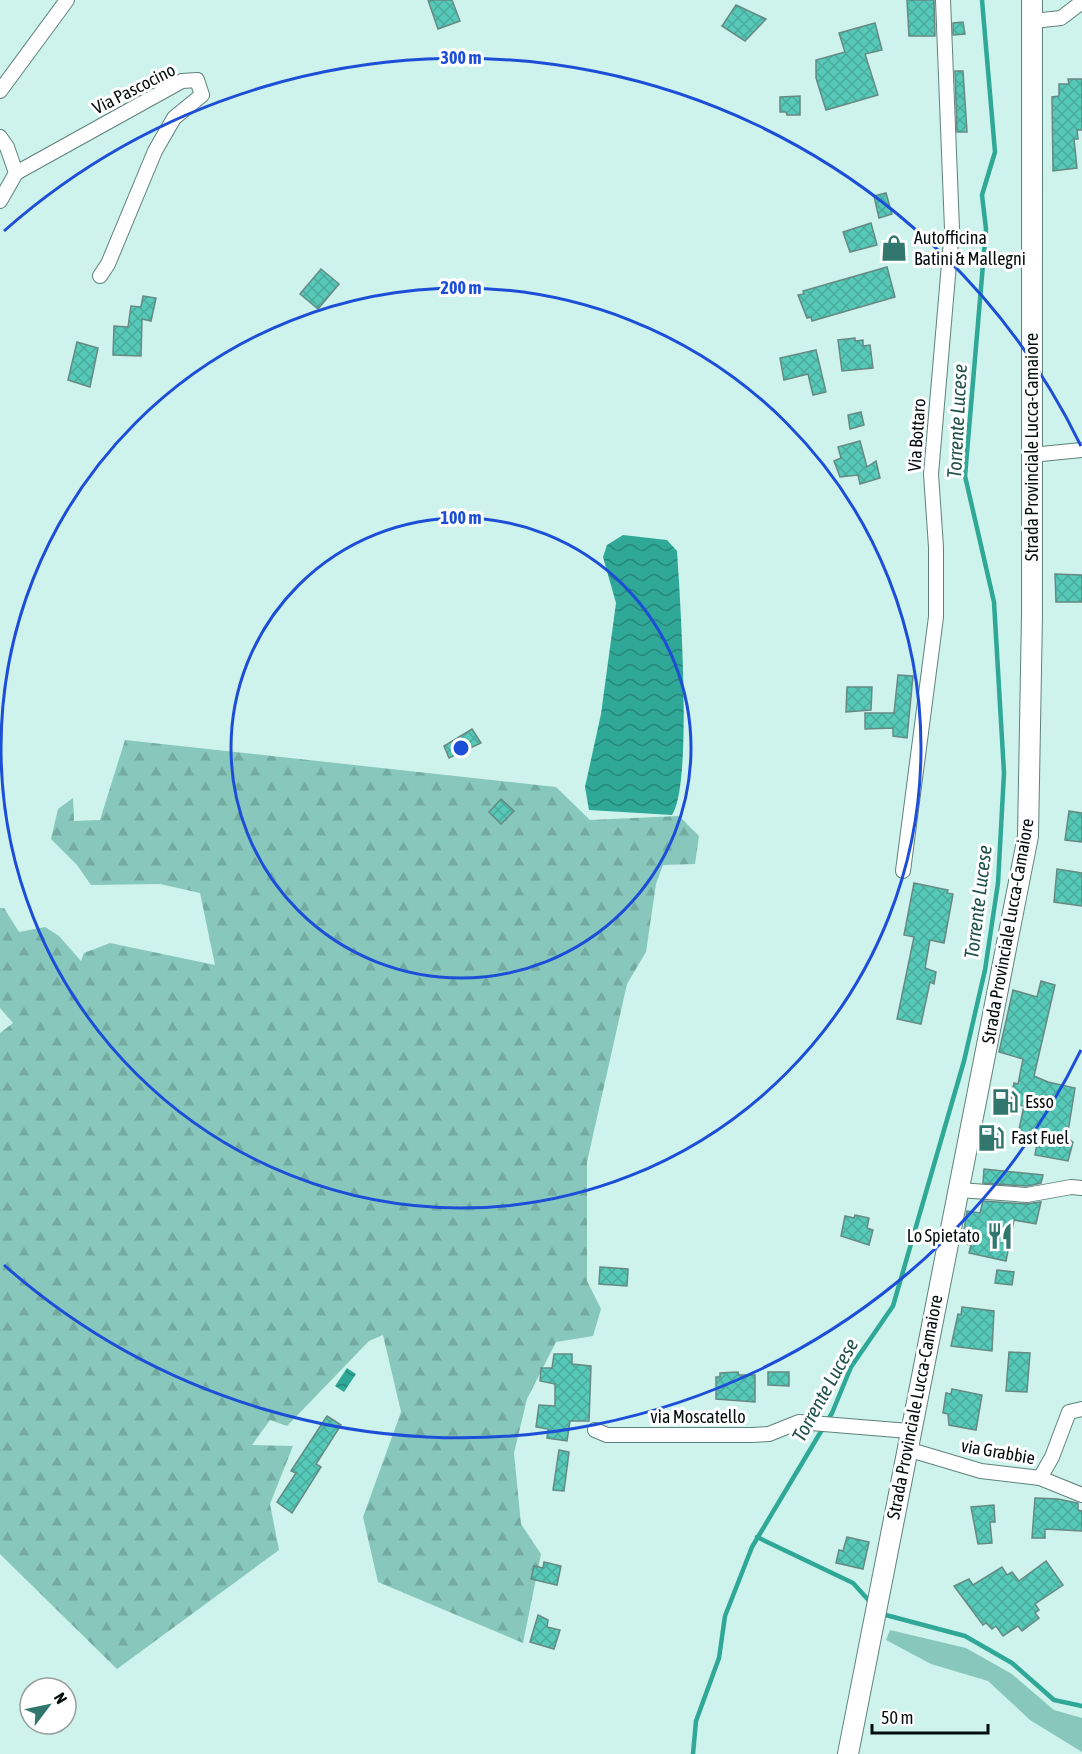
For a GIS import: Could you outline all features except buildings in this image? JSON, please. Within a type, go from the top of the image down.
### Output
[{"type":"main road","name":"Strada Provinciale Lucca-Camaiore","points":[[848,1754],[1028,836],[1032,615],[1032,0]]},
{"type":"street","points":[[0,91],[67,0]]},
{"type":"street","name":"Via Bottaro","points":[[903,871],[936,617],[936,547],[931,474],[952,229],[943,0]]},
{"type":"street","points":[[1033,21],[1061,18],[1082,2]]},
{"type":"street","name":"Via Pascocino","points":[[16,172],[182,81],[197,80],[202,95],[174,118],[155,151],[108,264],[100,276]]},
{"type":"street","points":[[0,137],[16,172],[0,201]]},
{"type":"street","points":[[1031,455],[1082,450]]},
{"type":"street","points":[[959,1190],[1027,1195],[1071,1187],[1082,1188]]},
{"type":"street","points":[[1040,1478],[1052,1457],[1069,1412],[1082,1409]]},
{"type":"street","name":"via Moscatello","points":[[595,1430],[607,1435],[753,1435],[769,1434],[800,1422],[843,1427],[908,1440]]},
{"type":"street","name":"via Grabbie","points":[[908,1440],[981,1471],[1040,1478],[1082,1495]]},
{"type":"green space","points":[[125,740],[556,787],[590,820],[679,816],[699,836],[695,864],[663,865],[656,884],[646,952],[627,984],[587,1162],[587,1281],[601,1309],[593,1336],[556,1342],[527,1399],[514,1453],[521,1524],[541,1554],[523,1643],[378,1582],[363,1517],[401,1412],[383,1335],[369,1341],[287,1426],[270,1420],[252,1445],[293,1446],[270,1504],[279,1550],[117,1669],[0,1554],[0,1033],[13,1023],[0,1008],[0,908],[4,908],[19,932],[45,927],[59,936],[81,961],[84,953],[110,943],[215,965],[200,893],[160,884],[91,885],[77,865],[51,839],[58,809],[73,798],[74,821],[100,820]]},
{"type":"green space","points":[[890,1630],[966,1648],[1012,1674],[1054,1710],[1082,1718],[1082,1752],[1030,1720],[988,1681],[931,1664],[886,1640]]},
{"type":"water","points":[[623,535],[667,540],[677,551],[684,730],[678,797],[672,815],[589,810],[585,787],[601,714],[616,603],[603,557],[607,545]]},
{"type":"water","points":[[347,1368],[356,1374],[344,1392],[335,1386]]},
{"type":"waterway","name":"Torrente Lucese","points":[[693,1754],[696,1721],[719,1658],[725,1616],[752,1547],[832,1413],[851,1367],[893,1306],[964,1061],[985,970],[998,883],[1004,773],[994,602],[965,476],[986,229],[982,195],[995,152],[982,0]]},
{"type":"waterway","points":[[757,1537],[853,1583],[872,1604]]},
{"type":"waterway","points":[[882,1614],[965,1636],[1012,1663],[1054,1700],[1082,1706]]},
{"type":"place","name":"Autofficina Batini & Mallegni","points":[[894,248]]},
{"type":"place","name":"Esso","points":[[1005,1102]]},
{"type":"place","name":"Fast Fuel","points":[[991,1138]]},
{"type":"place","name":"Lo Spietato","points":[[1000,1236]]}]
